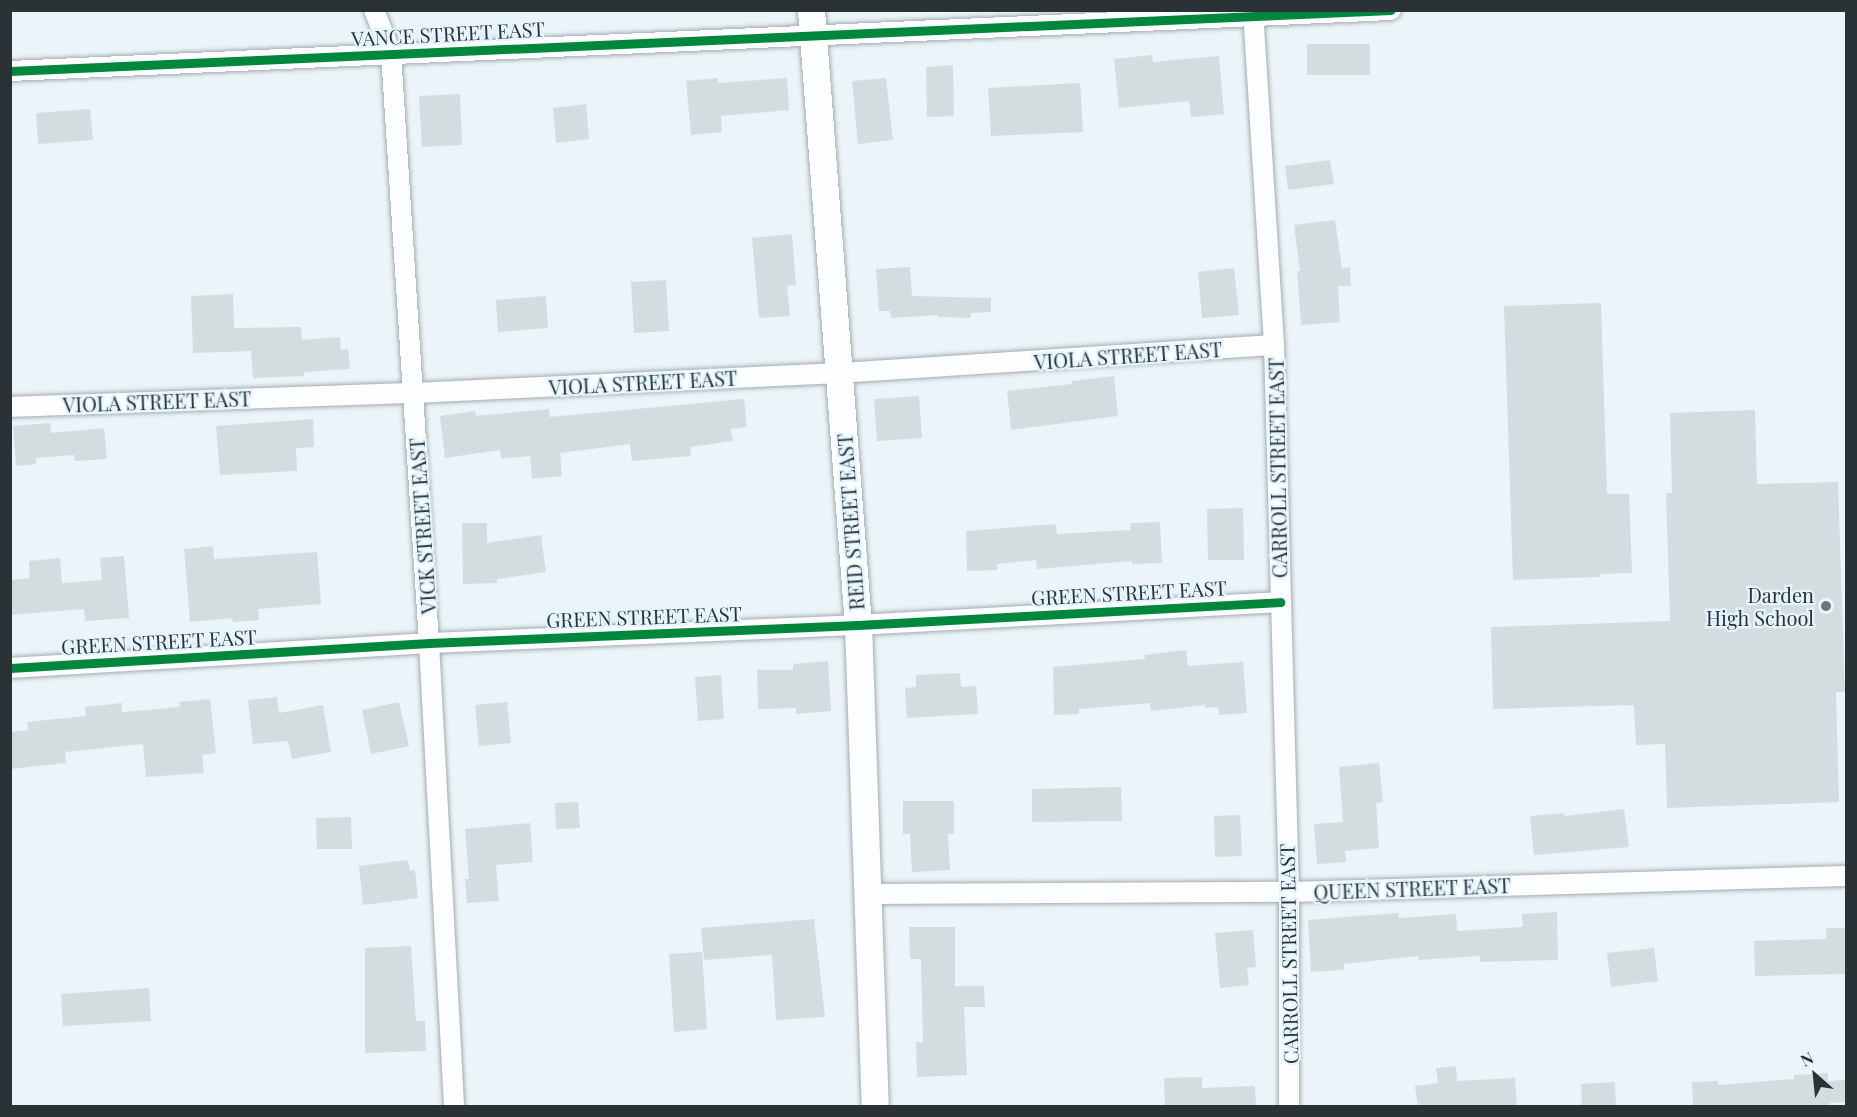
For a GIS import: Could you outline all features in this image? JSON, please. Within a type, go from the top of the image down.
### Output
[{"type":"street","name":"VICK STREET EAST","points":[[374,10],[391,53],[429,643],[454,1107]]},
{"type":"street","name":"VANCE STREET EAST","points":[[10,71],[391,53],[811,23],[1391,10]]},
{"type":"street","name":"CARROLL STREET EAST","points":[[1253,14],[1274,345],[1289,892],[1289,1107]]},
{"type":"street","name":"REID STREET EAST","points":[[811,23],[858,625],[876,1107]]},
{"type":"street","name":"VIOLA STREET EAST","points":[[10,406],[413,393],[840,373],[1274,345]]},
{"type":"street","name":"GREEN STREET EAST","points":[[10,668],[429,643],[858,625],[1280,602]]},
{"type":"street","name":"QUEEN STREET EAST","points":[[869,894],[1289,892],[1846,876]]},
{"type":"building","points":[[1307,44],[1370,44],[1370,75],[1307,75]]},
{"type":"building","points":[[1152,55],[1153,62],[1219,56],[1224,114],[1191,117],[1189,101],[1119,108],[1114,59]]},
{"type":"building","points":[[953,65],[954,116],[927,117],[926,67]]},
{"type":"building","points":[[718,78],[718,83],[787,78],[789,110],[721,116],[722,132],[691,135],[686,81]]},
{"type":"building","points":[[886,78],[893,140],[858,144],[852,81]]},
{"type":"building","points":[[1080,83],[1083,132],[991,136],[988,88]]},
{"type":"building","points":[[460,94],[462,145],[422,147],[419,96]]},
{"type":"building","points":[[586,104],[589,139],[556,143],[553,108]]},
{"type":"building","points":[[90,109],[93,140],[38,144],[36,113]]},
{"type":"building","points":[[1330,160],[1334,184],[1288,190],[1285,166]]},
{"type":"building","points":[[1335,220],[1342,268],[1350,267],[1351,286],[1338,286],[1340,322],[1301,325],[1297,271],[1300,271],[1294,225]]},
{"type":"building","points":[[792,234],[796,285],[787,286],[790,316],[759,318],[752,238]]},
{"type":"building","points":[[910,267],[912,296],[991,298],[991,312],[971,313],[971,318],[938,317],[938,315],[891,318],[890,311],[879,311],[876,269]]},
{"type":"building","points":[[1234,268],[1239,315],[1202,318],[1198,272]]},
{"type":"building","points":[[666,280],[669,331],[634,333],[631,282]]},
{"type":"building","points":[[233,294],[234,328],[301,327],[302,340],[340,337],[341,350],[348,349],[350,369],[304,372],[304,376],[253,378],[251,351],[193,353],[191,296]]},
{"type":"building","points":[[546,296],[548,328],[498,332],[496,300]]},
{"type":"building","points":[[1601,303],[1607,494],[1629,494],[1632,573],[1600,574],[1600,577],[1513,580],[1504,306]]},
{"type":"building","points":[[1114,376],[1118,416],[1011,430],[1007,391],[1072,384],[1072,381]]},
{"type":"building","points":[[919,396],[922,438],[877,441],[874,399]]},
{"type":"building","points":[[744,399],[747,427],[731,429],[733,441],[690,447],[691,456],[632,461],[630,444],[560,453],[562,476],[532,479],[530,456],[501,459],[500,450],[445,458],[440,416],[475,411],[476,416],[549,409],[550,417]]},
{"type":"building","points":[[1755,410],[1757,484],[1838,482],[1845,692],[1836,692],[1839,802],[1667,808],[1665,744],[1636,745],[1634,705],[1493,709],[1491,627],[1670,621],[1666,493],[1672,493],[1670,413]]},
{"type":"building","points":[[313,419],[314,447],[296,448],[297,471],[220,475],[216,426]]},
{"type":"building","points":[[50,423],[51,433],[104,428],[107,459],[75,461],[74,455],[36,458],[36,464],[16,466],[13,426]]},
{"type":"building","points":[[1243,508],[1244,560],[1208,560],[1207,509]]},
{"type":"building","points":[[1160,522],[1162,563],[1132,564],[1132,561],[1037,569],[1036,560],[997,564],[997,570],[967,571],[966,531],[1056,524],[1057,534],[1131,530],[1130,523]]},
{"type":"building","points":[[462,523],[487,523],[487,543],[541,535],[546,572],[497,579],[497,583],[463,584]]},
{"type":"building","points":[[213,546],[214,559],[317,552],[321,604],[258,609],[259,620],[233,622],[232,618],[190,622],[184,549]]},
{"type":"building","points":[[124,556],[129,618],[85,621],[84,609],[10,615],[10,580],[30,578],[29,561],[60,558],[62,583],[102,580],[100,558]]},
{"type":"building","points":[[1186,650],[1188,666],[1243,662],[1247,713],[1219,715],[1218,707],[1205,708],[1205,705],[1151,711],[1150,703],[1079,709],[1079,714],[1054,715],[1053,667],[1145,659],[1144,655]]},
{"type":"building","points":[[828,661],[831,711],[796,714],[796,708],[758,709],[757,670],[793,670],[793,664]]},
{"type":"building","points":[[960,673],[961,687],[976,686],[978,714],[907,718],[905,688],[916,687],[916,675]]},
{"type":"building","points":[[721,675],[724,719],[698,721],[695,677]]},
{"type":"building","points":[[277,697],[279,713],[323,705],[331,752],[292,759],[288,741],[253,744],[248,700]]},
{"type":"building","points":[[210,699],[216,753],[202,755],[204,773],[146,777],[143,744],[65,752],[66,763],[10,769],[10,732],[28,730],[27,722],[86,716],[85,707],[122,703],[122,712],[180,707],[179,702]]},
{"type":"building","points":[[399,702],[409,746],[371,754],[362,710]]},
{"type":"building","points":[[507,702],[511,743],[479,746],[475,705]]},
{"type":"building","points":[[1379,763],[1383,802],[1376,803],[1379,848],[1345,851],[1346,862],[1317,864],[1314,824],[1343,822],[1339,767]]},
{"type":"building","points":[[1121,787],[1122,821],[1032,822],[1032,789]]},
{"type":"building","points":[[903,801],[954,801],[954,834],[948,834],[950,870],[912,872],[910,834],[903,834]]},
{"type":"building","points":[[578,802],[580,828],[556,829],[555,803]]},
{"type":"building","points":[[1624,809],[1629,847],[1534,855],[1530,816],[1564,813],[1565,816]]},
{"type":"building","points":[[1240,815],[1242,856],[1215,857],[1214,816]]},
{"type":"building","points":[[351,817],[352,849],[317,849],[316,818]]},
{"type":"building","points":[[530,823],[533,862],[496,865],[499,901],[467,903],[465,879],[469,879],[465,829]]},
{"type":"building","points":[[408,860],[410,871],[415,870],[418,898],[363,905],[359,866]]},
{"type":"building","points":[[1557,912],[1558,960],[1480,962],[1480,956],[1418,960],[1418,956],[1344,964],[1344,970],[1311,972],[1308,920],[1398,913],[1399,918],[1456,914],[1457,931],[1523,927],[1522,914]]},
{"type":"building","points":[[814,919],[825,1017],[776,1020],[772,955],[704,960],[701,928]]},
{"type":"building","points":[[909,927],[955,927],[955,986],[984,986],[985,1007],[964,1007],[967,1075],[917,1077],[916,1042],[923,1042],[921,959],[910,959]]},
{"type":"building","points":[[1826,928],[1846,928],[1846,974],[1755,976],[1754,941],[1826,939]]},
{"type":"building","points":[[1253,930],[1256,967],[1247,968],[1249,985],[1220,988],[1215,933]]},
{"type":"building","points":[[411,946],[416,1021],[425,1021],[426,1051],[365,1053],[365,948]]},
{"type":"building","points":[[1654,948],[1658,981],[1611,987],[1607,953]]},
{"type":"building","points":[[702,952],[707,1029],[674,1032],[669,954]]},
{"type":"building","points":[[149,988],[151,1021],[63,1026],[61,994]]},
{"type":"building","points":[[1456,1066],[1457,1081],[1515,1078],[1517,1107],[1418,1107],[1415,1086],[1438,1083],[1436,1068]]},
{"type":"building","points":[[1828,1073],[1828,1081],[1846,1080],[1846,1102],[1830,1103],[1830,1107],[1693,1107],[1692,1082],[1718,1081],[1718,1085],[1794,1079],[1794,1075]]},
{"type":"building","points":[[1202,1077],[1202,1088],[1255,1086],[1256,1107],[1165,1107],[1164,1078]]},
{"type":"building","points":[[1615,1082],[1616,1107],[1582,1107],[1581,1084]]},
{"type":"cycle path","points":[[10,71],[1391,10]]},
{"type":"cycle path","points":[[10,668],[429,643],[858,625],[1280,602]]},
{"type":"place","name":"Darden High School","points":[[1826,606]]}]
